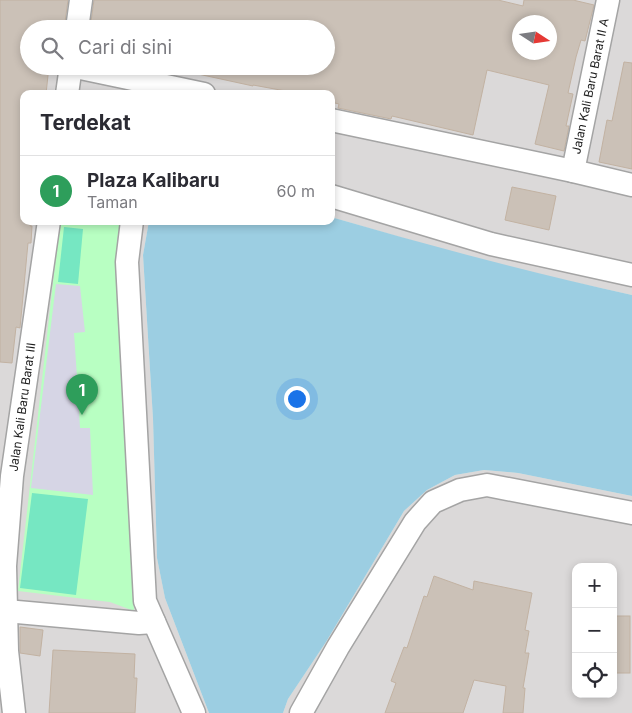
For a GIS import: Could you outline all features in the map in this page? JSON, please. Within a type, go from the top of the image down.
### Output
[{"type":"street","points":[[79,20],[82,0]]},
{"type":"street","name":"Jalan Kali Baru Barat II A","points":[[572,171],[608,0]]},
{"type":"street","points":[[68,90],[70,75]]},
{"type":"street","points":[[114,75],[185,90]]},
{"type":"street","points":[[335,121],[632,185]]},
{"type":"street","points":[[335,197],[491,244],[632,275]]},
{"type":"street","name":"Jalan Kali Baru Barat III","points":[[9,712],[5,566],[12,476],[48,225]]},
{"type":"street","points":[[132,225],[127,262],[145,601],[194,713]]},
{"type":"street","points":[[302,713],[338,647],[410,530],[433,502],[460,490],[487,485],[632,513]]},
{"type":"street","points":[[6,611],[139,623],[154,622]]},
{"type":"shaded area","points":[[0,0],[632,0],[632,295],[546,276],[441,249],[335,218],[335,90],[20,90],[20,225],[148,225],[143,255],[153,419],[157,558],[165,598],[209,713],[0,713]]},
{"type":"shaded area","points":[[56,284],[80,286],[85,332],[74,333],[80,428],[90,428],[93,495],[31,488]]},
{"type":"shaded area","points":[[484,470],[518,473],[632,496],[632,713],[283,713],[288,699],[326,642],[404,511],[427,490],[455,475]]},
{"type":"green space","points":[[60,225],[120,225],[117,239],[134,611],[110,602],[18,591]]},
{"type":"green space","points":[[64,227],[83,229],[78,284],[58,282]]},
{"type":"green space","points":[[32,493],[88,499],[76,595],[20,588]]},
{"type":"water","points":[[335,218],[481,259],[632,295],[632,496],[518,473],[484,470],[455,475],[427,490],[404,511],[326,642],[288,699],[283,713],[209,713],[165,598],[157,558],[153,419],[143,255],[148,225],[335,225]]},
{"type":"building","points":[[0,0],[68,0],[65,20],[20,20],[20,75],[48,75],[46,90],[20,90],[20,225],[32,226],[31,243],[28,243],[20,328],[16,327],[12,363],[0,362]]},
{"type":"building","points":[[94,0],[498,0],[523,6],[524,0],[573,0],[594,5],[585,41],[581,40],[568,93],[573,94],[566,126],[569,126],[564,151],[535,144],[549,85],[487,70],[473,135],[392,116],[391,119],[338,108],[339,104],[335,103],[335,90],[280,90],[203,75],[335,75],[335,20],[91,20]]},
{"type":"building","points":[[624,62],[632,63],[632,169],[599,162],[607,120],[612,121]]},
{"type":"building","points":[[512,187],[556,196],[549,230],[505,220]]},
{"type":"building","points":[[434,576],[473,590],[474,581],[532,593],[525,630],[529,631],[525,653],[529,653],[523,688],[525,688],[523,713],[503,713],[506,686],[474,680],[463,713],[385,713],[396,683],[391,681],[404,647],[407,648],[424,596],[427,597]]},
{"type":"building","points":[[617,616],[630,616],[630,673],[617,673]]},
{"type":"building","points":[[20,627],[43,630],[40,656],[20,653]]},
{"type":"building","points":[[53,650],[135,654],[134,678],[137,678],[135,713],[49,713]]},
{"type":"place","name":"Plaza Kalibaru","points":[[82,415]]}]
